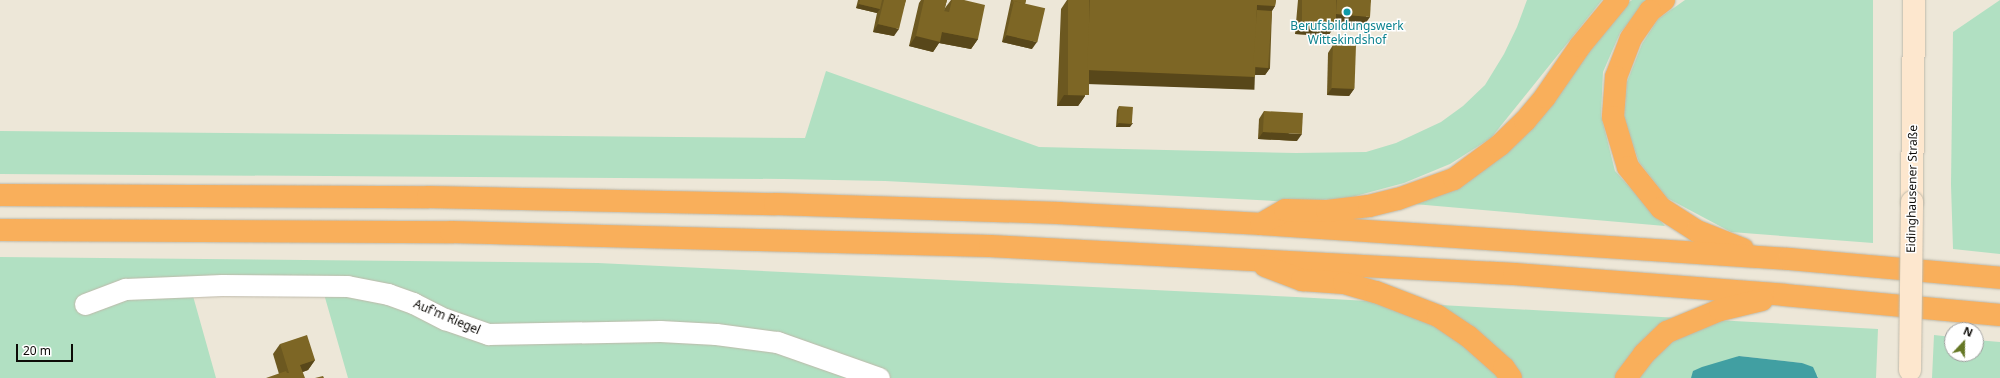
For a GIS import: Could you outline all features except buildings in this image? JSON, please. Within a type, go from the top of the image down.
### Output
[{"type":"highway","points":[[1261,224],[1285,210],[1327,211],[1369,206],[1398,199],[1454,179],[1500,145],[1525,121],[1545,97],[1580,46],[1618,0]]},
{"type":"highway","points":[[1664,0],[1650,11],[1631,38],[1616,77],[1613,117],[1628,167],[1661,208],[1697,231],[1736,247],[1789,259]]},
{"type":"highway","points":[[0,195],[420,197],[775,204],[1059,213],[1261,224],[1789,259],[2000,278]]},
{"type":"highway","points":[[0,230],[451,232],[990,246],[1244,258],[1514,274],[1784,295],[2000,315]]},
{"type":"highway","points":[[1244,258],[1302,280],[1344,283],[1376,292],[1438,316],[1468,336],[1504,368],[1511,378]]},
{"type":"highway","points":[[1626,378],[1644,354],[1667,332],[1720,310],[1784,295]]},
{"type":"main road","name":"Eidinghausener Straße","points":[[1910,374],[1914,0]]},
{"type":"street","name":"Auf'm Riegel","points":[[85,304],[125,289],[222,285],[347,286],[394,296],[413,303],[445,319],[488,334],[660,331],[716,334],[777,342],[879,378]]},
{"type":"green space","points":[[1527,0],[1602,0],[1491,138],[1450,164],[1404,183],[1348,198],[1295,202],[885,181],[783,179],[0,174],[0,131],[805,138],[826,71],[1039,147],[1296,153],[1366,152],[1396,143],[1441,122],[1463,106],[1485,85],[1504,54],[1517,27]]},
{"type":"green space","points":[[1632,0],[1648,0],[1620,33],[1603,72],[1601,115],[1615,171],[1665,226],[1414,204],[1457,186],[1588,51],[1625,5]]},
{"type":"green space","points":[[1685,0],[1873,0],[1873,243],[1731,232],[1667,198],[1639,162],[1624,119],[1627,82],[1642,44],[1658,19]]},
{"type":"green space","points":[[2000,0],[2000,254],[1953,249],[1951,185],[1953,32]]},
{"type":"green space","points":[[0,257],[598,263],[1296,297],[1878,329],[1876,378],[1818,378],[1818,376],[1802,363],[1739,356],[1691,378],[348,378],[324,294],[193,296],[216,378],[0,378]]},
{"type":"green space","points":[[1934,335],[1944,336],[1944,362],[1984,362],[1984,341],[2000,342],[2000,378],[1932,378]]},
{"type":"water","points":[[1739,356],[1802,363],[1813,367],[1818,378],[1691,378],[1693,371]]},
{"type":"place","name":"Berufsbildungswerk Wittekindshof","points":[[1347,12]]}]
